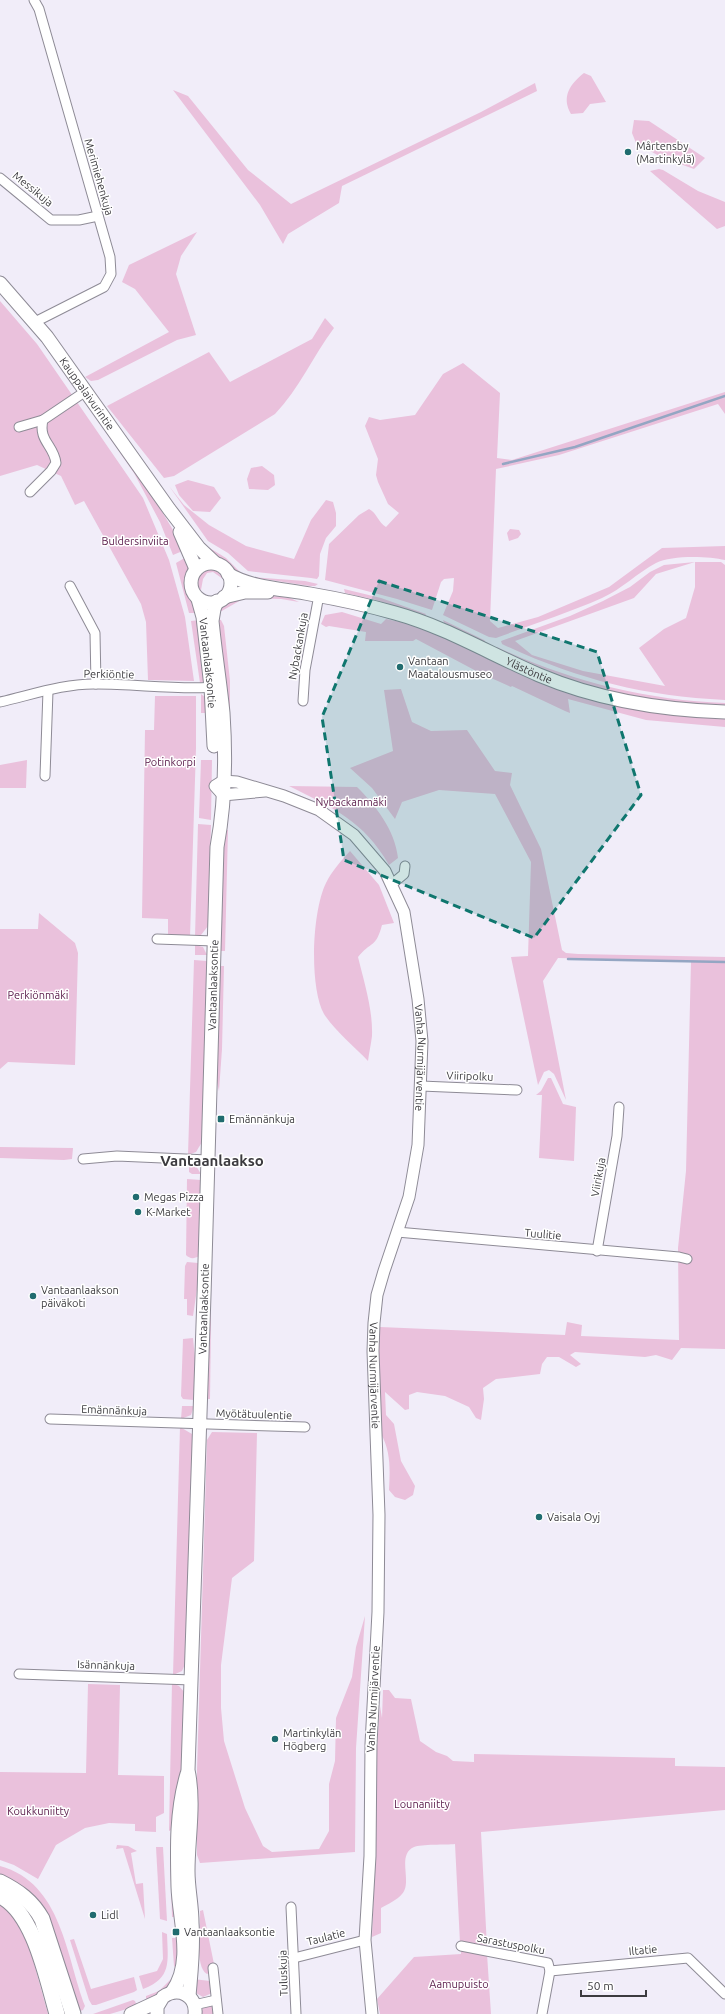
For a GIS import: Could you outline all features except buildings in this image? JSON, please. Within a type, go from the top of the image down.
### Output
[{"type":"highway","points":[[0,1882],[26,1898],[35,1906],[42,1919],[73,2014]]},
{"type":"highway","points":[[0,1896],[9,1900],[24,1918],[33,1937],[57,2014]]},
{"type":"main road","name":"Kauppalaivurintie","points":[[0,283],[35,322],[86,391],[169,509],[199,548],[215,563]]},
{"type":"main road","name":"Kauppalaivurintie","points":[[169,509],[190,552],[196,569]]},
{"type":"main road","points":[[215,563],[225,569],[228,574],[230,586],[220,599],[210,602],[198,598],[191,587],[191,581],[196,569],[205,564],[215,563]]},
{"type":"main road","name":"Ylästöntie","points":[[228,574],[236,579],[251,583],[365,604],[398,614],[432,626],[540,676],[570,687],[650,706],[688,711],[725,712]]},
{"type":"main road","name":"Ylästöntie","points":[[220,599],[245,592],[293,591]]},
{"type":"main road","name":"Vantaanlaaksontie","points":[[172,1992],[178,1984],[181,1975],[184,1944],[178,1889],[178,1841],[180,1798],[188,1770],[192,1680],[201,1424],[217,847],[222,823],[220,787],[223,714],[198,598]]},
{"type":"main road","name":"Vantaanlaaksontie","points":[[216,687],[212,621],[214,609],[220,599]]},
{"type":"main road","name":"Vantaanlaaksontie","points":[[188,1770],[192,1788],[188,1841],[188,1890],[192,1922],[193,2005]]},
{"type":"main road","points":[[131,2014],[158,2008],[163,1997],[172,1992],[181,1992],[193,2005]]},
{"type":"street","name":"Merimiehenkuja","points":[[34,0],[39,9],[110,257],[111,274],[109,282],[104,287],[35,322]]},
{"type":"street","name":"Messikuja","points":[[0,178],[51,220],[79,220],[98,216]]},
{"type":"street","points":[[19,427],[43,420],[86,391]]},
{"type":"street","points":[[30,492],[51,471],[56,463],[54,455],[41,432],[43,420]]},
{"type":"street","points":[[70,586],[95,633],[96,684]]},
{"type":"street","name":"Nybackankuja","points":[[303,701],[305,670],[319,595]]},
{"type":"street","name":"Perkiöntie","points":[[0,702],[48,691],[96,684],[163,687],[216,687]]},
{"type":"street","points":[[44,776],[48,691]]},
{"type":"street","name":"Vanha Nurmijärventie","points":[[220,787],[243,783],[284,796],[319,810],[354,835],[378,862],[392,884],[404,912],[418,999],[422,1041],[418,1145],[409,1197],[377,1295],[374,1323],[373,1358],[379,1515],[378,1612],[371,1744],[370,1856],[365,1940],[372,2014]]},
{"type":"street","points":[[392,884],[404,874],[404,866]]},
{"type":"street","points":[[157,939],[214,941]]},
{"type":"street","name":"Viiripolku","points":[[421,1086],[517,1090]]},
{"type":"street","name":"Viirikuja","points":[[597,1251],[617,1136],[619,1107]]},
{"type":"street","points":[[83,1159],[116,1156],[208,1160]]},
{"type":"street","name":"Tuulitie","points":[[397,1232],[597,1251],[679,1256],[687,1259]]},
{"type":"street","name":"Emännänkuja","points":[[50,1419],[201,1424]]},
{"type":"street","name":"Myötätuulentie","points":[[201,1424],[305,1427]]},
{"type":"street","name":"Isännänkuja","points":[[19,1674],[192,1680]]},
{"type":"street","name":"Tuluskuja","points":[[291,1907],[296,2014]]},
{"type":"street","name":"Taulatie","points":[[294,1958],[365,1940]]},
{"type":"street","name":"Sarastuspolku","points":[[461,1946],[548,1963],[550,1971]]},
{"type":"street","name":"Iltatie","points":[[550,1971],[688,1958],[725,1994]]},
{"type":"street","points":[[213,1968],[218,2014]]},
{"type":"street","points":[[542,2014],[550,1971]]},
{"type":"street","points":[[193,2005],[216,2000]]},
{"type":"highlighted area","points":[[379,581],[597,652],[641,795],[534,938],[344,860],[322,717]]},
{"type":"green space","points":[[584,73],[591,76],[606,102],[590,104],[583,113],[571,114],[567,102],[568,91]]},
{"type":"green space","points":[[535,83],[537,91],[342,186],[339,203],[288,234],[283,244],[260,205],[173,90],[188,96],[248,170],[291,204],[481,112]]},
{"type":"green space","points":[[634,120],[649,121],[705,158],[694,169],[661,157],[636,143],[632,133]]},
{"type":"green space","points":[[659,169],[698,191],[725,202],[725,226],[717,229],[650,171]]},
{"type":"green space","points":[[197,232],[181,256],[176,274],[196,335],[177,340],[98,380],[91,381],[85,377],[169,332],[135,289],[122,282],[129,265]]},
{"type":"green space","name":"Buldersinviita","points":[[0,301],[37,344],[143,498],[169,560],[185,617],[194,681],[148,680],[146,622],[141,604],[84,501],[75,505],[61,476],[37,465],[0,476]]},
{"type":"green space","points":[[325,318],[334,328],[299,383],[275,414],[174,476],[164,478],[107,406],[209,352],[230,382],[312,339]]},
{"type":"green space","points":[[463,363],[500,393],[497,458],[512,460],[725,392],[725,414],[718,404],[559,455],[496,469],[490,621],[498,628],[538,617],[609,587],[662,548],[725,546],[725,560],[680,557],[663,560],[649,567],[602,598],[563,614],[496,638],[489,637],[443,615],[453,591],[454,578],[444,579],[441,582],[432,610],[325,580],[329,544],[359,515],[369,509],[386,527],[399,513],[388,504],[378,482],[376,475],[378,459],[365,426],[369,417],[380,420],[415,415],[443,374]]},
{"type":"green space","points":[[85,402],[143,480],[185,550],[173,555],[160,522],[134,473]]},
{"type":"green space","points":[[262,466],[274,475],[275,485],[268,490],[249,489],[247,479],[251,468]]},
{"type":"green space","points":[[188,480],[214,487],[221,498],[210,512],[193,511],[179,495],[175,485]]},
{"type":"green space","points":[[169,486],[184,505],[209,525],[246,546],[294,559],[311,520],[326,500],[333,502],[336,513],[336,526],[326,538],[320,554],[319,576],[317,579],[248,571],[228,553],[208,541]]},
{"type":"green space","points":[[510,529],[519,530],[521,534],[518,538],[509,541],[507,533]]},
{"type":"green space","points":[[208,547],[226,558],[241,573],[223,562],[206,548]]},
{"type":"green space","points":[[188,556],[190,564],[186,585],[199,613],[189,613],[176,563]]},
{"type":"green space","points":[[695,562],[721,562],[725,565],[725,700],[666,694],[610,684],[557,667],[502,644],[501,641],[570,616],[603,601],[630,587],[650,572],[664,565]],"holes":[[[695,562],[695,587],[686,618],[664,629],[639,648],[665,686],[583,671],[532,655],[515,641],[634,598],[656,574]]]},
{"type":"green space","points":[[206,568],[217,570],[223,579],[213,572],[207,573],[203,579],[201,590],[197,584],[197,578],[198,575]]},
{"type":"green space","points":[[250,577],[305,581],[318,584],[315,586],[310,586]]},
{"type":"green space","points":[[344,589],[381,598],[426,614],[425,616],[376,600],[345,593]]},
{"type":"green space","points":[[265,595],[290,598],[299,602],[281,599],[248,598]]},
{"type":"green space","points":[[241,600],[220,612],[216,613],[223,604]]},
{"type":"green space","points":[[342,612],[381,624],[386,619],[410,624],[445,637],[501,664],[683,715],[725,719],[725,727],[646,720],[568,699],[570,713],[480,673],[416,639],[413,641],[365,641],[366,632],[329,626],[326,627],[321,624],[325,615]]},
{"type":"green space","points":[[215,619],[221,620],[224,626],[230,681],[230,737]]},
{"type":"green space","points":[[200,620],[205,681],[200,683],[191,621]]},
{"type":"green space","points":[[443,620],[484,640],[484,643],[445,625]]},
{"type":"green space","points":[[494,647],[552,670],[608,687],[666,698],[725,703],[725,707],[646,701],[576,683],[527,664]]},
{"type":"green space","points":[[401,689],[412,722],[431,731],[467,730],[495,771],[512,773],[510,785],[541,849],[562,950],[566,953],[578,954],[725,957],[725,1349],[681,1348],[672,1360],[656,1355],[645,1357],[575,1352],[570,1355],[581,1364],[576,1367],[559,1357],[547,1357],[542,1364],[540,1374],[496,1379],[483,1388],[484,1399],[481,1420],[476,1418],[469,1407],[445,1396],[417,1392],[409,1395],[409,1409],[405,1410],[385,1392],[386,1415],[394,1424],[401,1461],[415,1486],[413,1495],[405,1500],[395,1497],[389,1490],[390,1468],[387,1447],[381,1434],[378,1334],[380,1327],[565,1335],[567,1322],[582,1325],[581,1336],[679,1340],[678,1248],[686,1171],[691,961],[558,958],[543,981],[566,1100],[554,1074],[549,1070],[544,1072],[538,1085],[511,957],[528,956],[531,862],[495,794],[439,790],[402,802],[395,819],[372,788],[350,768],[393,751],[384,690]]},
{"type":"green space","points":[[201,694],[206,698],[208,713],[201,713]]},
{"type":"green space","name":"Potinkorpi","points":[[155,696],[196,696],[196,748],[190,937],[168,936],[168,919],[142,918],[145,730],[154,730]]},
{"type":"green space","points":[[27,760],[26,788],[0,788],[0,765]]},
{"type":"green space","points":[[201,760],[212,760],[211,820],[199,818]]},
{"type":"green space","name":"Nybackanmäki","points":[[289,786],[357,787],[378,810],[384,819],[393,838],[398,858],[389,865],[369,837],[358,826],[320,801]]},
{"type":"green space","points":[[198,824],[211,825],[208,926],[201,935],[195,937]]},
{"type":"green space","points":[[224,830],[228,830],[225,951],[220,951]]},
{"type":"green space","points":[[350,851],[379,885],[394,923],[382,925],[375,941],[358,957],[368,996],[372,1026],[368,1061],[339,1032],[324,1014],[319,1002],[314,968],[315,930],[321,896],[331,874]]},
{"type":"green space","name":"Perkiönmäki","points":[[39,913],[75,943],[78,953],[75,1065],[8,1062],[0,1069],[0,929],[38,929]]},
{"type":"green space","points":[[195,945],[203,947],[207,955],[195,955]]},
{"type":"green space","points":[[194,960],[207,961],[202,1142],[196,1152],[188,1155]]},
{"type":"green space","points":[[219,966],[224,966],[222,1049],[219,1091],[215,1073]]},
{"type":"green space","points":[[548,1078],[551,1078],[563,1104],[576,1107],[574,1161],[539,1158],[542,1095],[536,1095],[541,1091]]},
{"type":"green space","points":[[0,1147],[73,1148],[72,1159],[64,1160],[0,1158]]},
{"type":"green space","points":[[189,1164],[196,1166],[201,1174],[192,1174],[189,1172]]},
{"type":"green space","points":[[187,1179],[201,1180],[199,1256],[194,1258],[186,1255]]},
{"type":"green space","points":[[187,1262],[198,1263],[197,1289],[193,1316],[187,1315],[187,1299],[184,1299],[185,1266]]},
{"type":"green space","points":[[210,1304],[210,1399],[207,1399]]},
{"type":"green space","points":[[193,1338],[195,1358],[194,1400],[183,1399],[181,1396],[183,1339]]},
{"type":"green space","points":[[182,1406],[194,1406],[191,1415],[181,1419]]},
{"type":"green space","points":[[180,1427],[192,1434],[193,1439],[186,1662],[182,1671],[173,1675]]},
{"type":"green space","points":[[212,1432],[257,1433],[254,1561],[232,1578],[221,1665],[221,1708],[224,1741],[245,1808],[263,1846],[272,1852],[319,1849],[329,1831],[329,1784],[335,1761],[336,1718],[352,1677],[356,1647],[365,1616],[356,1748],[355,1852],[200,1863],[197,1855],[197,1770],[207,1440]]},
{"type":"green space","points":[[172,1683],[179,1686],[185,1693],[183,1755],[176,1824],[173,1829],[169,1831]]},
{"type":"green space","name":"Koukkuniitty","points":[[88,1684],[120,1685],[118,1775],[164,1776],[164,1813],[156,1817],[156,1832],[135,1831],[135,1824],[109,1823],[85,1828],[56,1845],[38,1879],[14,1865],[0,1860],[0,1772],[86,1773]]},
{"type":"green space","name":"Lounaniitty","points":[[383,1690],[389,1690],[395,1698],[411,1699],[420,1741],[453,1761],[474,1762],[474,1754],[675,1758],[675,1766],[725,1767],[725,1810],[481,1832],[487,1947],[460,1943],[455,1844],[414,1847],[406,1856],[405,1889],[398,1898],[381,1908],[381,1933],[372,1937],[376,1830],[375,1782],[377,1782],[376,1763],[380,1706],[382,1718]]},
{"type":"green space","points":[[117,1845],[128,1846],[137,1851],[131,1853],[136,1884],[143,1883],[145,1919],[123,1848],[116,1849]]},
{"type":"green space","points":[[156,1847],[163,1847],[167,1921],[160,1919]]},
{"type":"green space","points":[[170,1847],[172,1850],[176,1917],[172,1917]]},
{"type":"green space","points":[[0,1866],[21,1875],[37,1888],[49,1905],[59,1924],[66,1944],[85,2006],[83,2010],[78,2012],[54,1938],[0,1875]]},
{"type":"green space","points":[[0,1902],[25,1931],[48,2014],[0,2014]]},
{"type":"green space","points":[[203,1910],[214,1964],[208,1966],[209,1973],[207,1974],[203,1970],[199,1954],[200,1911]]},
{"type":"green space","points":[[162,1932],[167,1934],[168,1953],[164,1974],[152,1985],[143,1989],[139,1976],[157,1971],[163,1959]]},
{"type":"green space","points":[[172,1938],[177,1938],[180,1955],[177,1969],[174,1966]]},
{"type":"green space","points":[[74,1939],[91,1989],[134,1977],[137,1990],[96,2005],[92,2005],[89,2000],[70,1940]]},
{"type":"green space","name":"Aamupuisto","points":[[461,1949],[487,1954],[491,2014],[380,2014],[377,1999],[414,1957],[461,1954]]},
{"type":"green space","points":[[174,1976],[173,1983],[146,2004],[146,1996],[159,1991]]},
{"type":"green space","points":[[193,1979],[210,1981],[212,1993],[203,1997],[196,1993]]},
{"type":"green space","points":[[133,2000],[137,2006],[110,2014],[93,2014]]},
{"type":"green space","points":[[212,2004],[214,2006],[215,2014],[200,2014],[203,2008]]},
{"type":"waterway","points":[[503,464],[575,447],[725,396]]},
{"type":"waterway","points":[[568,959],[725,962]]},
{"type":"place","name":"Mårtensby (Martinkylä)","points":[[628,152]]},
{"type":"place","name":"Vantaan Maatalousmuseo","points":[[400,667]]},
{"type":"place","name":"Emännänkuja","points":[[221,1119]]},
{"type":"place","name":"Megas Pizza","points":[[136,1197]]},
{"type":"place","name":"K-Market","points":[[138,1212]]},
{"type":"place","name":"Vantaanlaakson päiväkoti","points":[[33,1296]]},
{"type":"place","name":"Vaisala Oyj","points":[[539,1517]]},
{"type":"place","name":"Martinkylän Högberg","points":[[275,1739]]},
{"type":"place","name":"Lidl","points":[[93,1915]]},
{"type":"place","name":"Vantaanlaaksontie","points":[[176,1932]]},
{"type":"district","name":"Vantaanlaakso","points":[[212,1160]]}]
